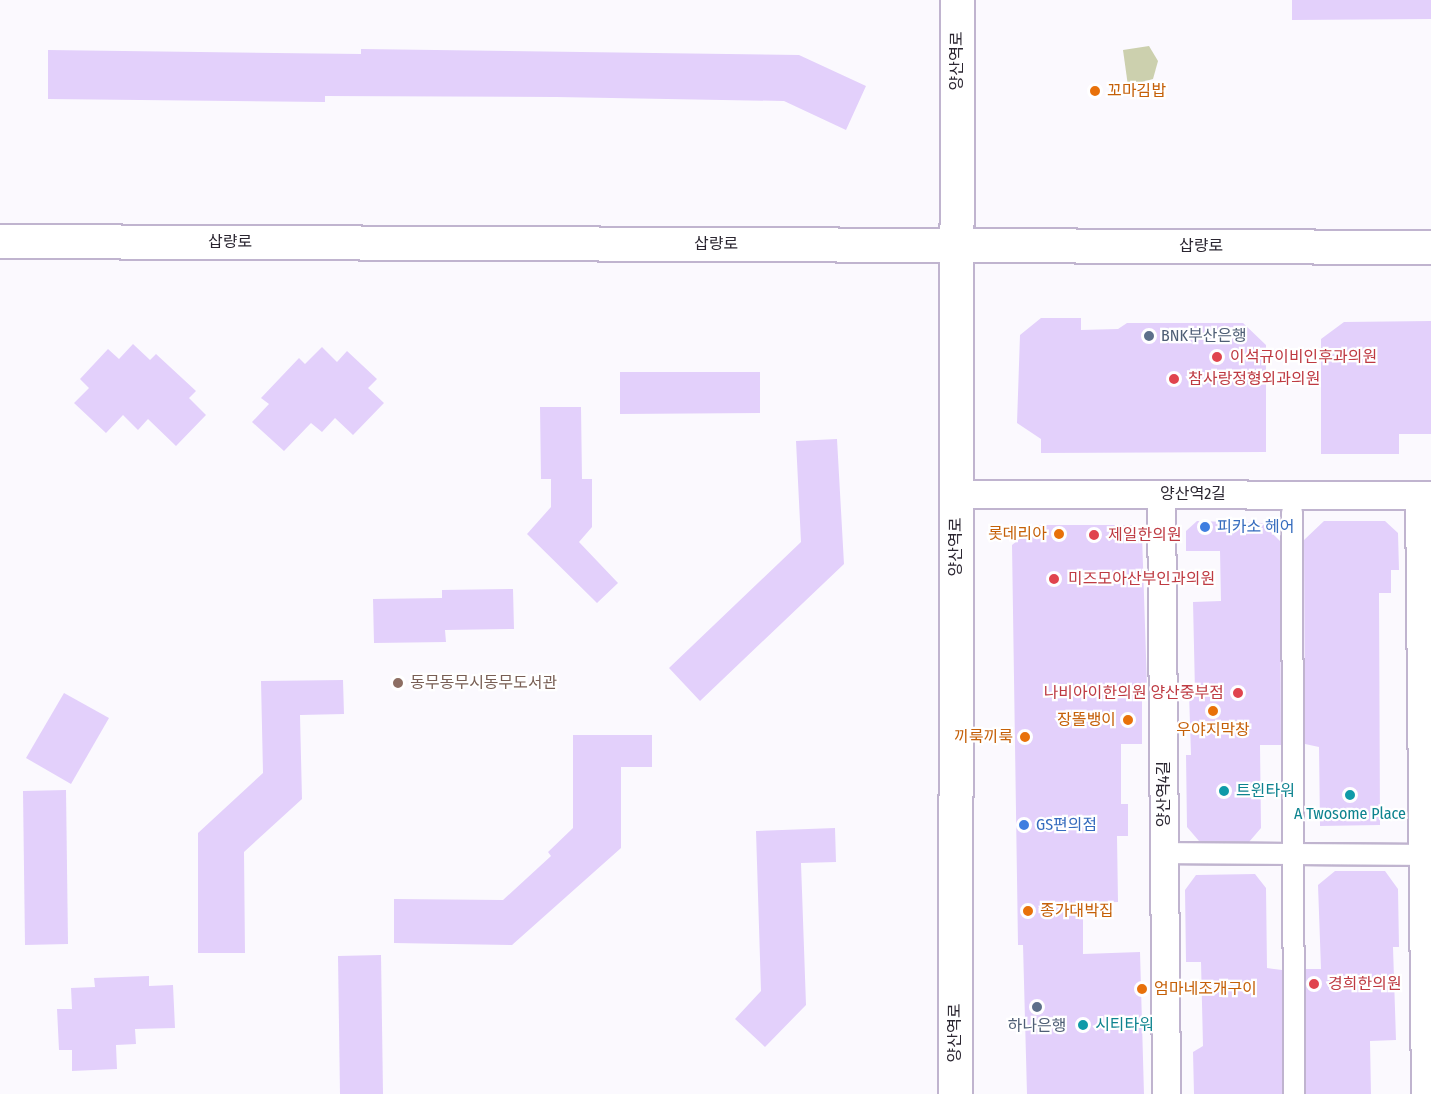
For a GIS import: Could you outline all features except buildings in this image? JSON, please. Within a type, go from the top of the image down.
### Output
[{"type":"street","name":"양산역로","points":[[955,1094],[957,0]]},
{"type":"street","name":"삽량로","points":[[0,241],[1431,248]]},
{"type":"street","name":"양산역2길","points":[[956,494],[1425,495]]},
{"type":"street","name":"양산역4길","points":[[1161,494],[1166,1094]]},
{"type":"street","points":[[1425,495],[1423,855],[1425,1094]]},
{"type":"street","points":[[1292,512],[1294,1094]]},
{"type":"street","points":[[1164,853],[1423,855]]},
{"type":"green space","points":[[1149,46],[1158,61],[1153,79],[1128,86],[1123,50]]},
{"type":"place","name":"꼬마김밥","points":[[1095,91]]},
{"type":"place","name":"BNK부산은행","points":[[1149,336]]},
{"type":"place","name":"이석규이비인후과의원","points":[[1217,357]]},
{"type":"place","name":"참사랑정형외과의원","points":[[1174,379]]},
{"type":"place","name":"피카소 헤어","points":[[1205,527]]},
{"type":"place","name":"롯데리아","points":[[1059,534]]},
{"type":"place","name":"제일한의원","points":[[1094,535]]},
{"type":"place","name":"미즈모아산부인과의원","points":[[1054,579]]},
{"type":"place","name":"동무동무시동무도서관","points":[[398,683]]},
{"type":"place","name":"나비아이한의원 양산중부점","points":[[1238,693]]},
{"type":"place","name":"우야지막창","points":[[1213,711]]},
{"type":"place","name":"장똘뱅이","points":[[1128,720]]},
{"type":"place","name":"끼룩끼룩","points":[[1025,737]]},
{"type":"place","name":"트윈타워","points":[[1224,791]]},
{"type":"place","name":"A Twosome Place","points":[[1350,795]]},
{"type":"place","name":"GS편의점","points":[[1024,825]]},
{"type":"place","name":"종가대박집","points":[[1028,911]]},
{"type":"place","name":"경희한의원","points":[[1314,984]]},
{"type":"place","name":"엄마네조개구이","points":[[1142,989]]},
{"type":"place","name":"하나은행","points":[[1037,1007]]},
{"type":"place","name":"시티타워","points":[[1083,1025]]}]
